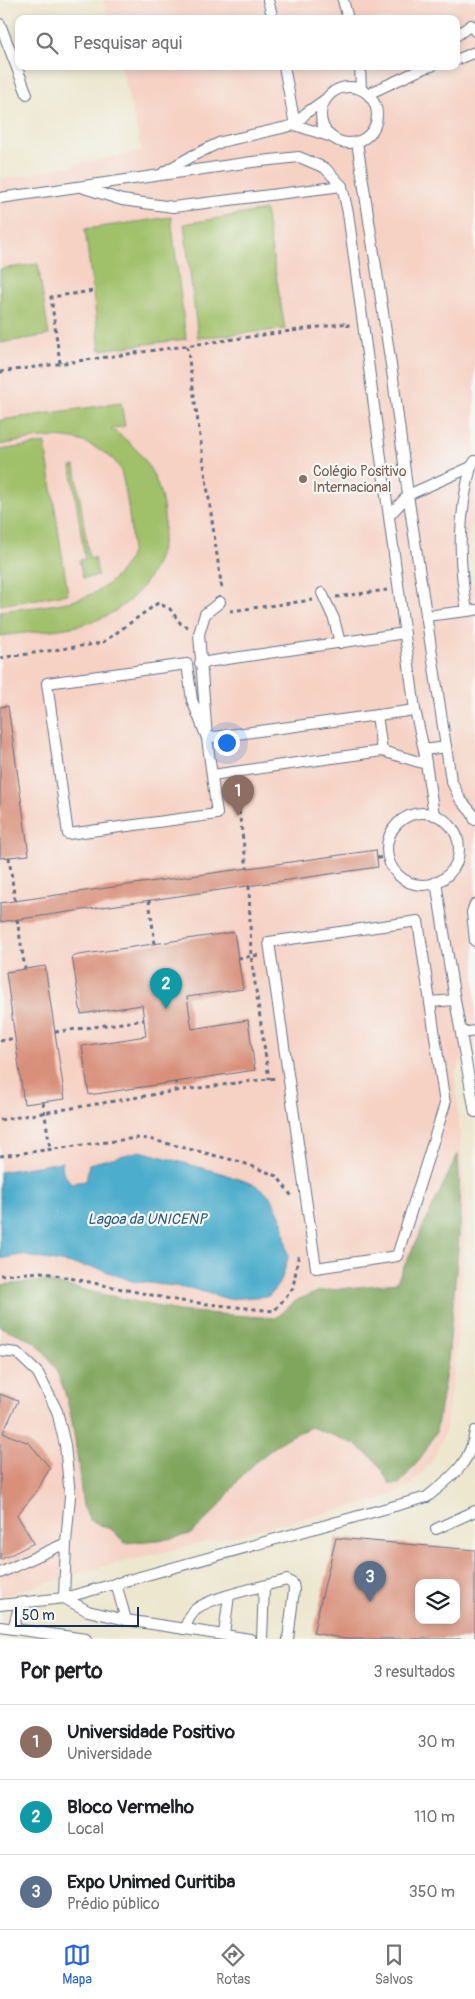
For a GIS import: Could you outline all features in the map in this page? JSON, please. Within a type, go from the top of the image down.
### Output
[{"type":"lane","points":[[268,0],[272,15]]},
{"type":"lane","points":[[344,0],[347,15]]},
{"type":"lane","points":[[0,24],[15,63]]},
{"type":"lane","points":[[460,33],[471,24],[475,31]]},
{"type":"lane","points":[[460,58],[475,52]]},
{"type":"lane","points":[[18,70],[27,94]]},
{"type":"lane","points":[[285,70],[295,125]]},
{"type":"lane","points":[[159,175],[221,142],[295,125],[344,142],[357,142],[366,137],[373,129],[377,119],[376,108],[364,91],[361,70]]},
{"type":"lane","points":[[295,125],[306,113],[335,90],[348,86],[364,91],[419,70]]},
{"type":"lane","points":[[326,99],[321,114],[324,127],[332,137]]},
{"type":"lane","points":[[357,142],[451,780],[460,799],[472,813],[475,820]]},
{"type":"lane","points":[[0,198],[299,157],[325,168],[342,186],[348,213],[415,710],[424,750],[434,815]]},
{"type":"lane","points":[[80,187],[122,200],[173,207],[342,186]]},
{"type":"lane","points":[[389,516],[408,495],[473,464]]},
{"type":"lane","points":[[426,616],[471,610],[462,582],[459,543],[464,494],[473,464]]},
{"type":"lane","points":[[323,596],[334,619],[340,643]]},
{"type":"lane","points":[[207,738],[192,700],[187,664],[47,683],[68,834],[217,814],[207,738],[206,704],[200,663],[199,634],[205,614],[222,600]]},
{"type":"lane","points":[[200,663],[405,634]]},
{"type":"lane","points":[[207,738],[415,710]]},
{"type":"lane","points":[[377,715],[382,751]]},
{"type":"lane","points":[[424,750],[446,746]]},
{"type":"lane","points":[[212,775],[382,751],[426,764]]},
{"type":"lane","points":[[422,813],[434,815],[444,819],[452,827],[457,837],[458,859],[454,869],[446,877],[436,882],[418,884],[410,882],[395,871],[389,857],[388,840],[393,829],[411,815],[422,813]]},
{"type":"lane","points":[[436,882],[475,1112]]},
{"type":"lane","points":[[475,904],[472,912],[475,941]]},
{"type":"lane","points":[[418,921],[445,1104],[397,1256],[316,1268],[270,953],[269,942],[418,921]]},
{"type":"lane","points":[[430,1002],[455,1000]]},
{"type":"lane","points":[[462,1032],[475,1030]]},
{"type":"lane","points":[[0,1351],[17,1353],[38,1372],[57,1412],[65,1445],[70,1496],[64,1598]]},
{"type":"lane","points":[[0,1605],[64,1598],[427,1497],[459,1471],[474,1442],[475,1431]]},
{"type":"lane","points":[[436,1529],[475,1511]]},
{"type":"lane","points":[[0,1572],[66,1543]]},
{"type":"lane","points":[[184,1629],[193,1611],[200,1605],[229,1595],[288,1580],[293,1584],[294,1590],[288,1639]]},
{"type":"lane","points":[[116,1583],[126,1620]]},
{"type":"lane","points":[[262,1639],[264,1586]]},
{"type":"lane","points":[[224,1634],[229,1595]]},
{"type":"lane","points":[[64,1598],[88,1611],[126,1620],[250,1639]]},
{"type":"lane","points":[[13,1629],[20,1603]]},
{"type":"lane","points":[[0,1627],[86,1639]]},
{"type":"path","points":[[60,364],[51,297],[93,291]]},
{"type":"path","points":[[0,372],[348,323],[349,333]]},
{"type":"path","points":[[187,346],[222,600]]},
{"type":"path","points":[[225,612],[323,596],[387,590]]},
{"type":"path","points":[[0,658],[102,643],[158,603],[170,609],[181,624],[199,634]]},
{"type":"path","points":[[240,811],[247,868]]},
{"type":"path","points":[[8,857],[15,901]]},
{"type":"path","points":[[377,858],[389,857]]},
{"type":"path","points":[[249,886],[251,956],[269,1078]]},
{"type":"path","points":[[150,900],[155,944]]},
{"type":"path","points":[[17,919],[24,969]]},
{"type":"path","points":[[238,958],[270,953]]},
{"type":"path","points":[[55,1032],[144,1020]]},
{"type":"path","points":[[0,1041],[15,1038]]},
{"type":"path","points":[[0,1120],[175,1091],[288,1076]]},
{"type":"path","points":[[175,1091],[176,1082]]},
{"type":"path","points":[[43,1102],[50,1148]]},
{"type":"path","points":[[0,1156],[137,1138],[149,1139],[241,1162],[277,1176],[293,1198],[295,1206]]},
{"type":"path","points":[[0,1275],[42,1272],[180,1301],[274,1311],[293,1288],[300,1246]]},
{"type":"shaded area","points":[[103,0],[475,0],[475,509],[467,543],[467,568],[470,583],[475,584],[475,1047],[466,1050],[455,1074],[467,1216],[455,1362],[445,1433],[430,1465],[408,1487],[380,1500],[102,1567],[0,1597],[0,180],[142,151],[122,70],[460,70],[460,15],[107,15]]},
{"type":"green space","points":[[265,210],[285,329],[198,338],[184,224]]},
{"type":"green space","points":[[171,217],[186,339],[100,350],[85,229]]},
{"type":"green space","points":[[38,264],[49,335],[0,343],[0,269]]},
{"type":"green space","points":[[121,403],[125,426],[111,429],[134,448],[151,471],[161,496],[164,523],[161,550],[150,575],[133,597],[108,615],[96,620],[55,630],[0,636],[0,611],[62,603],[86,597],[112,580],[129,559],[132,547],[124,483],[119,467],[113,459],[86,443],[65,438],[43,438],[0,445],[0,420]]},
{"type":"green space","points":[[45,443],[68,594],[0,605],[0,450]]},
{"type":"green space","points":[[75,466],[89,558],[95,558],[98,576],[83,578],[79,560],[85,559],[71,467]]},
{"type":"green space","points":[[458,1154],[461,1216],[448,1361],[436,1432],[422,1457],[399,1484],[390,1484],[376,1461],[355,1444],[311,1427],[285,1439],[258,1460],[240,1478],[217,1509],[191,1534],[168,1539],[125,1543],[112,1530],[90,1520],[83,1506],[72,1421],[60,1378],[50,1360],[35,1342],[0,1327],[0,1285],[43,1281],[178,1311],[275,1318],[297,1300],[320,1291],[396,1283]]},
{"type":"water","name":"Lagoa da UNICENP","points":[[140,1151],[221,1173],[256,1185],[271,1197],[283,1222],[288,1258],[281,1281],[269,1296],[228,1299],[190,1288],[132,1281],[100,1269],[21,1255],[0,1259],[0,1172],[62,1162],[63,1173],[71,1183],[86,1181],[89,1164]]},
{"type":"building","points":[[8,706],[29,855],[0,858],[0,707]]},
{"type":"building","points":[[376,850],[378,867],[0,922],[0,903]]},
{"type":"building","points":[[234,932],[243,989],[187,997],[192,1029],[248,1020],[255,1070],[89,1095],[82,1046],[146,1036],[142,1005],[81,1014],[72,956]]},
{"type":"building","points":[[45,966],[65,1099],[24,1104],[6,972]]},
{"type":"building","points":[[0,1394],[18,1401],[3,1433],[29,1443],[50,1468],[35,1494],[17,1515],[34,1543],[0,1560]]},
{"type":"building","points":[[336,1538],[475,1550],[475,1639],[347,1639],[313,1633]]},
{"type":"place","name":"Colégio Positivo Internacional","points":[[303,479]]},
{"type":"place","name":"Universidade Positivo","points":[[238,816]]},
{"type":"place","name":"Bloco Vermelho","points":[[166,1009]]},
{"type":"place","name":"Expo Unimed Curitiba","points":[[370,1602]]}]
